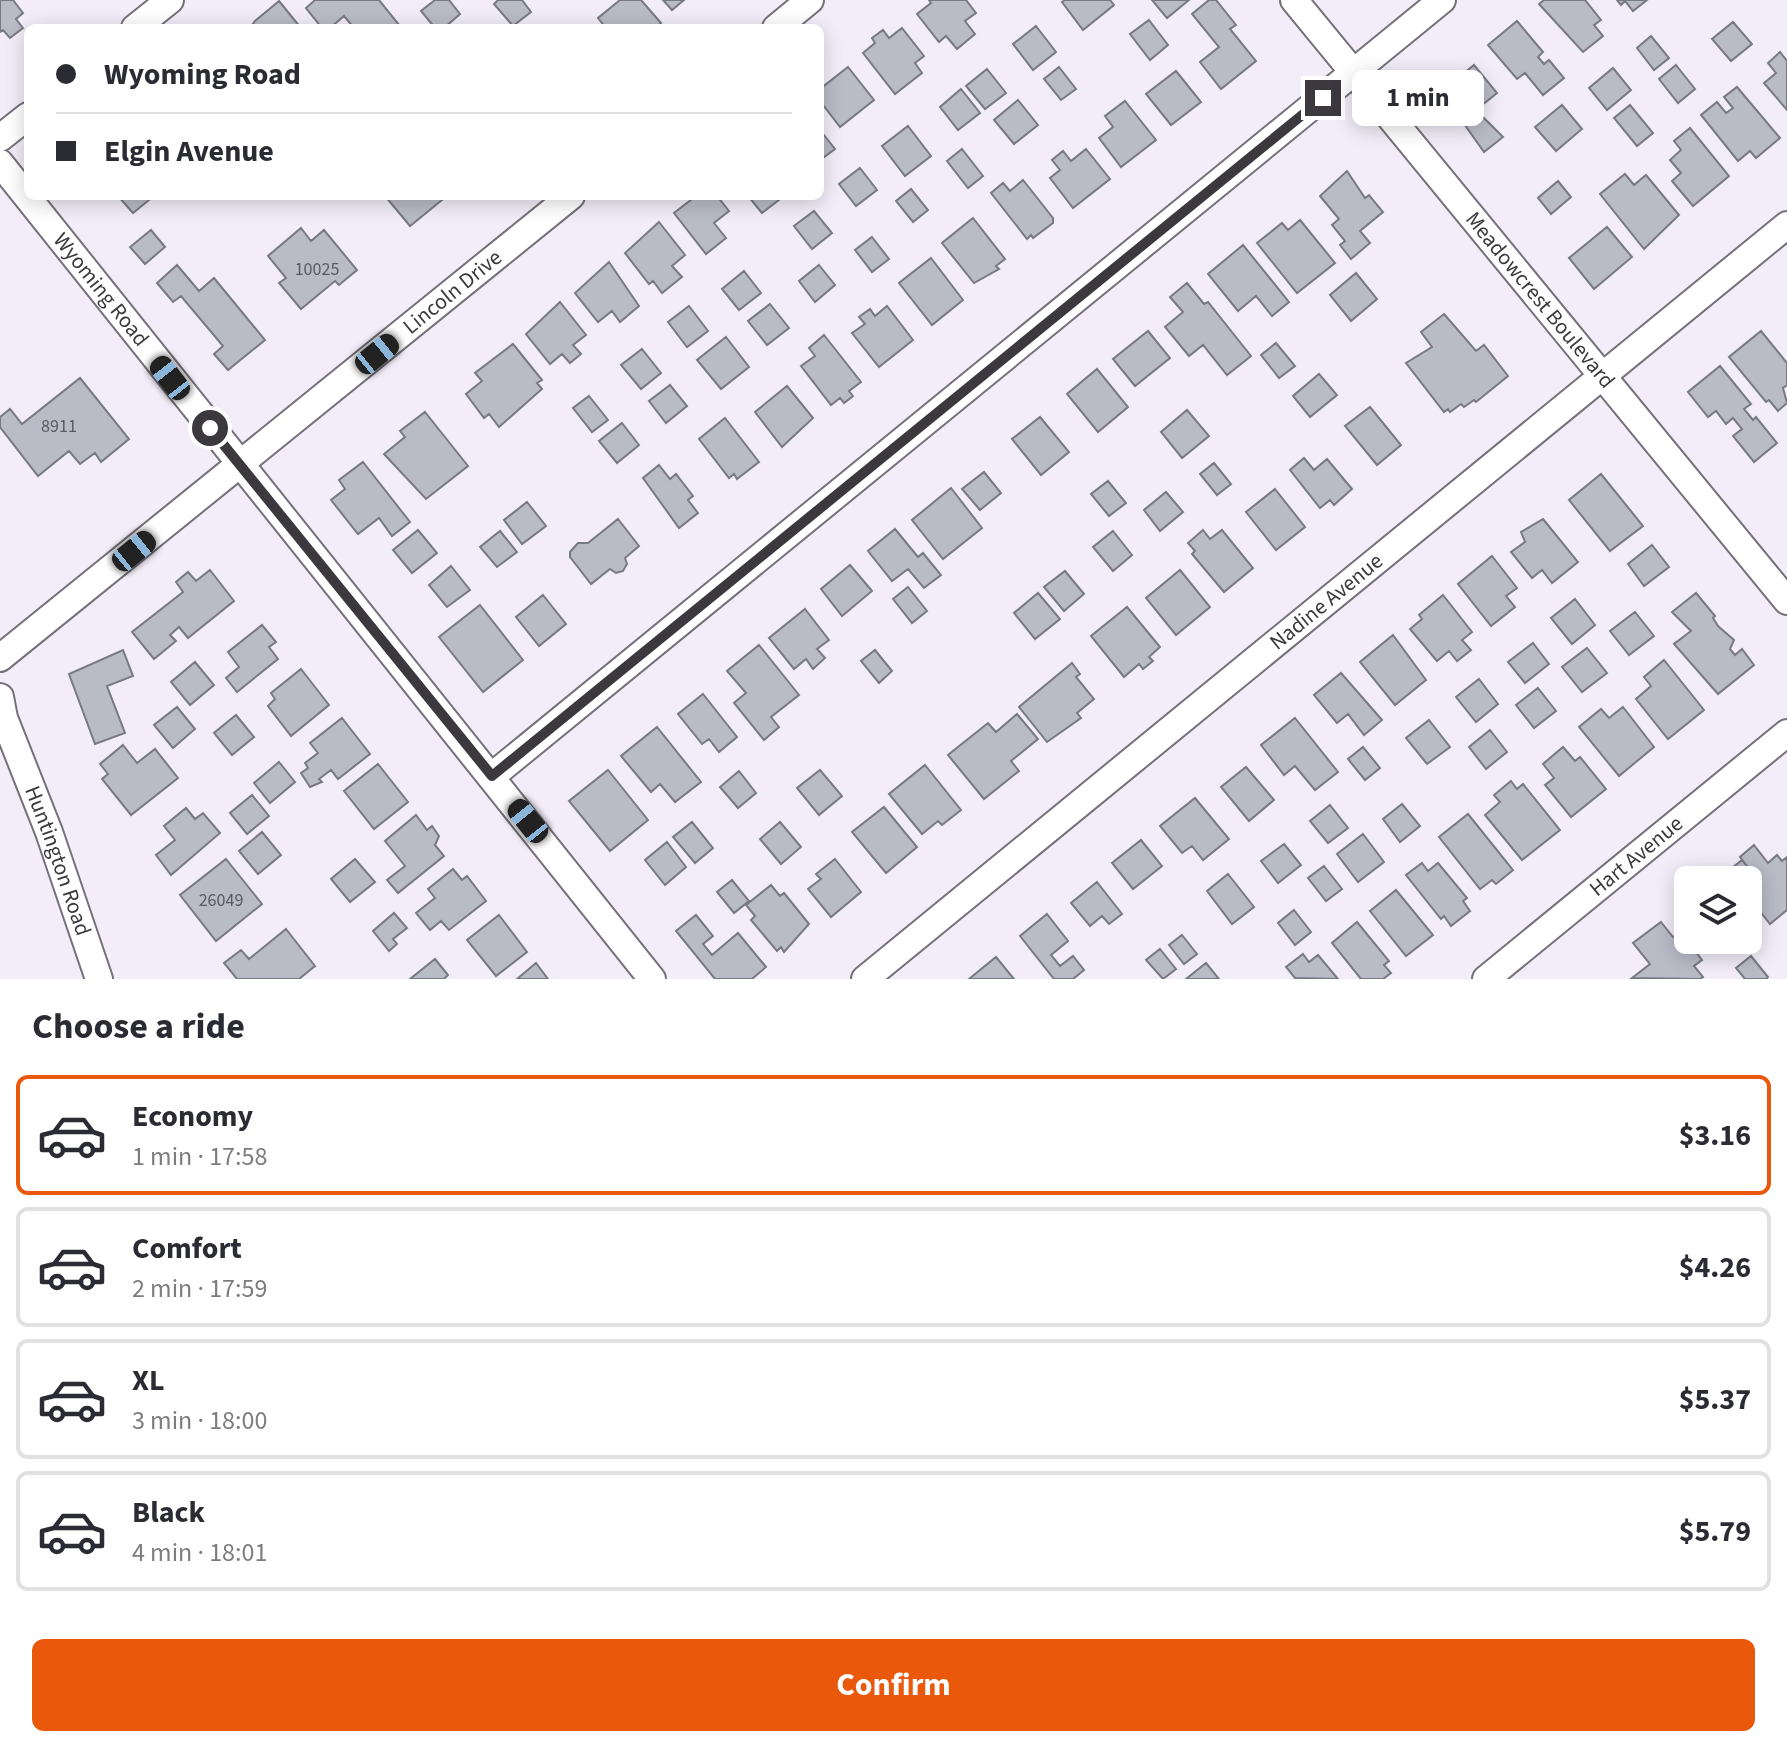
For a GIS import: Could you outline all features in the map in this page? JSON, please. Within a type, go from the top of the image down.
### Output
[{"type":"street","points":[[140,24],[170,0]]},
{"type":"street","points":[[781,24],[810,0]]},
{"type":"street","name":"Meadowcrest Boulevard","points":[[1294,0],[1787,601]]},
{"type":"street","points":[[492,776],[1442,0]]},
{"type":"street","points":[[0,138],[24,119]]},
{"type":"street","name":"Wyoming Road","points":[[0,163],[24,193]]},
{"type":"street","name":"Wyoming Road","points":[[29,200],[652,979]]},
{"type":"street","name":"Lincoln Drive","points":[[0,658],[566,200]]},
{"type":"street","name":"Nadine Avenue","points":[[865,979],[1787,225]]},
{"type":"street","name":"Huntington Road","points":[[0,697],[8,746],[99,979]]},
{"type":"street","name":"Hart Avenue","points":[[1486,979],[1787,733]]},
{"type":"building","points":[[0,0],[13,0],[23,13],[16,19],[23,28],[10,38],[3,30],[0,32]]},
{"type":"building","points":[[315,0],[379,0],[398,24],[351,24],[344,16],[335,24],[319,24],[306,8]]},
{"type":"building","points":[[435,0],[449,0],[460,14],[449,24],[432,24],[421,11]]},
{"type":"building","points":[[498,0],[522,0],[531,12],[511,24],[494,4]]},
{"type":"building","points":[[620,0],[641,0],[661,23],[603,24],[598,18]]},
{"type":"building","points":[[663,0],[684,0],[672,10]]},
{"type":"building","points":[[929,0],[966,0],[976,13],[965,21],[975,34],[957,49],[946,36],[939,42],[917,14],[931,3]]},
{"type":"building","points":[[1110,0],[1114,5],[1083,30],[1062,2]]},
{"type":"building","points":[[1152,0],[1189,0],[1167,18]]},
{"type":"building","points":[[1209,0],[1216,0],[1236,25],[1230,29],[1256,61],[1221,89],[1200,62],[1219,47],[1192,14]]},
{"type":"building","points":[[1544,0],[1585,0],[1601,20],[1594,25],[1603,36],[1583,52],[1539,4]]},
{"type":"building","points":[[1617,0],[1647,0],[1633,11],[1625,1],[1621,5]]},
{"type":"building","points":[[279,1],[298,24],[253,24]]},
{"type":"building","points":[[1149,20],[1168,45],[1150,60],[1130,34]]},
{"type":"building","points":[[1517,21],[1543,52],[1538,57],[1544,64],[1549,60],[1564,78],[1543,95],[1525,73],[1517,79],[1488,45]]},
{"type":"building","points":[[1733,22],[1752,44],[1731,61],[1712,39]]},
{"type":"building","points":[[1036,26],[1056,52],[1033,70],[1013,44]]},
{"type":"building","points":[[902,28],[924,56],[915,63],[922,73],[895,94],[863,53],[875,43],[872,38],[883,30],[889,38]]},
{"type":"building","points":[[1651,36],[1669,58],[1654,70],[1637,48]]},
{"type":"building","points":[[1780,52],[1787,61],[1787,110],[1764,83],[1776,73],[1768,63]]},
{"type":"building","points":[[1474,65],[1497,93],[1476,110],[1503,137],[1484,152],[1462,121],[1459,124],[1436,96]]},
{"type":"building","points":[[1676,65],[1695,89],[1678,103],[1659,79]]},
{"type":"building","points":[[848,67],[874,100],[840,127],[824,106],[824,86]]},
{"type":"building","points":[[1059,67],[1076,89],[1061,100],[1044,79]]},
{"type":"building","points":[[1613,68],[1631,90],[1607,110],[1589,88]]},
{"type":"building","points":[[987,69],[1006,93],[985,109],[966,86]]},
{"type":"building","points":[[1176,71],[1201,102],[1171,125],[1146,94]]},
{"type":"building","points":[[1737,87],[1780,138],[1756,158],[1750,151],[1738,161],[1701,115],[1717,102],[1726,113],[1733,108],[1724,97]]},
{"type":"building","points":[[961,89],[980,113],[958,130],[940,107]]},
{"type":"building","points":[[1018,100],[1038,125],[1014,144],[994,120]]},
{"type":"building","points":[[1125,101],[1156,140],[1121,167],[1099,138],[1113,127],[1105,116]]},
{"type":"building","points":[[1562,105],[1582,129],[1556,151],[1535,127]]},
{"type":"building","points":[[1630,105],[1653,133],[1637,146],[1614,118]]},
{"type":"building","points":[[908,126],[931,156],[905,176],[882,146]]},
{"type":"building","points":[[1690,128],[1729,176],[1693,206],[1672,181],[1681,173],[1670,160],[1681,150],[1674,141]]},
{"type":"building","points":[[824,135],[835,149],[824,157]]},
{"type":"building","points":[[962,149],[983,176],[968,188],[947,161]]},
{"type":"building","points":[[1086,149],[1110,179],[1073,208],[1050,178],[1060,170],[1052,160],[1063,151],[1071,161]]},
{"type":"building","points":[[860,168],[877,190],[856,206],[839,184]]},
{"type":"building","points":[[1347,171],[1365,198],[1369,195],[1383,212],[1360,231],[1370,243],[1351,259],[1340,245],[1345,241],[1332,225],[1339,219],[1320,196]]},
{"type":"building","points":[[1625,174],[1634,185],[1646,175],[1679,215],[1644,249],[1600,194]]},
{"type":"building","points":[[1023,180],[1053,218],[1053,223],[1027,239],[991,193],[1003,183],[1010,191]]},
{"type":"building","points":[[1558,181],[1571,197],[1551,214],[1538,198]]},
{"type":"building","points":[[911,189],[928,210],[913,222],[896,201]]},
{"type":"building","points":[[122,200],[149,200],[133,213]]},
{"type":"building","points":[[388,200],[442,200],[410,226]]},
{"type":"building","points":[[691,200],[720,200],[729,211],[714,223],[726,238],[706,254],[674,213]]},
{"type":"building","points":[[751,200],[779,200],[762,213]]},
{"type":"building","points":[[814,211],[832,233],[812,249],[794,226]]},
{"type":"building","points":[[973,218],[1005,259],[996,266],[999,269],[974,283],[942,243]]},
{"type":"building","points":[[1300,220],[1335,263],[1297,293],[1257,243],[1282,223],[1288,230]]},
{"type":"building","points":[[659,222],[685,255],[672,266],[682,277],[662,293],[653,281],[649,284],[625,253]]},
{"type":"building","points":[[1607,227],[1632,257],[1594,289],[1569,258]]},
{"type":"building","points":[[301,228],[311,241],[324,230],[357,270],[339,285],[335,281],[301,309],[279,283],[286,278],[268,256]]},
{"type":"building","points":[[151,230],[165,247],[145,264],[130,247]]},
{"type":"building","points":[[872,237],[889,259],[872,272],[855,250]]},
{"type":"building","points":[[1243,245],[1289,302],[1272,316],[1256,296],[1238,311],[1208,274]]},
{"type":"building","points":[[931,258],[963,300],[932,325],[899,283]]},
{"type":"building","points":[[609,262],[639,306],[620,322],[612,311],[598,322],[575,293]]},
{"type":"building","points":[[177,265],[199,291],[214,278],[265,340],[228,370],[214,354],[223,346],[181,296],[173,302],[157,283]]},
{"type":"building","points":[[819,265],[835,285],[815,302],[799,281]]},
{"type":"building","points":[[744,271],[761,293],[739,310],[722,289]]},
{"type":"building","points":[[1356,273],[1377,299],[1351,321],[1330,295]]},
{"type":"building","points":[[1187,283],[1204,304],[1208,302],[1251,356],[1227,375],[1203,345],[1189,356],[1165,327],[1183,312],[1170,297]]},
{"type":"building","points":[[560,302],[586,335],[573,345],[581,354],[570,363],[562,354],[550,364],[526,334]]},
{"type":"building","points":[[770,304],[789,328],[767,345],[748,321]]},
{"type":"building","points":[[689,306],[708,331],[687,347],[668,322]]},
{"type":"building","points":[[887,306],[913,340],[879,367],[852,333],[865,324],[859,317],[870,309],[875,316]]},
{"type":"building","points":[[1444,314],[1476,351],[1484,345],[1508,376],[1476,402],[1474,400],[1464,407],[1461,404],[1450,412],[1448,409],[1444,412],[1406,363],[1432,347],[1421,332]]},
{"type":"building","points":[[1148,331],[1170,358],[1135,386],[1113,359]]},
{"type":"building","points":[[1761,331],[1787,363],[1787,385],[1783,388],[1787,403],[1778,411],[1769,400],[1766,402],[1729,357]]},
{"type":"building","points":[[824,335],[861,382],[849,391],[853,396],[844,403],[840,398],[831,405],[801,366],[815,356],[809,348]]},
{"type":"building","points":[[726,337],[749,367],[721,389],[697,360]]},
{"type":"building","points":[[1276,343],[1295,366],[1279,378],[1261,355]]},
{"type":"building","points":[[513,344],[542,380],[537,383],[542,389],[499,427],[489,414],[484,418],[466,394],[482,381],[475,373]]},
{"type":"building","points":[[642,349],[661,373],[641,389],[621,365]]},
{"type":"building","points":[[1720,366],[1751,404],[1744,409],[1753,420],[1756,417],[1777,443],[1754,462],[1733,436],[1742,429],[1733,418],[1726,424],[1716,411],[1708,417],[1688,392]]},
{"type":"building","points":[[1097,369],[1128,407],[1098,432],[1067,394]]},
{"type":"building","points":[[1319,374],[1337,395],[1310,417],[1293,396]]},
{"type":"building","points":[[80,378],[129,439],[101,462],[95,453],[80,464],[69,451],[38,476],[0,427],[0,417],[10,409],[22,424]]},
{"type":"building","points":[[670,385],[687,406],[666,423],[649,401]]},
{"type":"building","points":[[787,386],[813,418],[782,447],[755,412]]},
{"type":"building","points":[[589,396],[608,420],[592,432],[573,408]]},
{"type":"building","points":[[1370,407],[1401,445],[1377,465],[1345,426]]},
{"type":"building","points":[[1187,410],[1209,436],[1182,458],[1161,432]]},
{"type":"building","points":[[425,412],[468,466],[426,499],[384,454],[405,437],[400,431]]},
{"type":"building","points":[[1040,417],[1069,452],[1041,475],[1012,439]]},
{"type":"building","points":[[725,418],[759,462],[737,479],[734,474],[729,478],[699,439]]},
{"type":"building","points":[[622,423],[639,445],[617,463],[599,441]]},
{"type":"building","points":[[1304,458],[1314,470],[1327,459],[1352,489],[1334,505],[1330,500],[1320,508],[1290,470]]},
{"type":"building","points":[[363,462],[410,522],[392,536],[379,518],[358,534],[331,500],[345,489],[339,480]]},
{"type":"building","points":[[1214,463],[1231,484],[1217,495],[1200,474]]},
{"type":"building","points":[[659,465],[670,479],[676,474],[693,496],[688,500],[698,513],[679,528],[643,478]]},
{"type":"building","points":[[984,472],[1001,493],[980,510],[962,489]]},
{"type":"building","points":[[1601,474],[1643,526],[1610,551],[1569,500]]},
{"type":"building","points":[[1108,481],[1126,503],[1109,516],[1091,494]]},
{"type":"building","points":[[951,488],[982,528],[943,559],[912,520]]},
{"type":"building","points":[[1275,489],[1305,527],[1276,550],[1246,512]]},
{"type":"building","points":[[1166,492],[1183,512],[1160,531],[1144,510]]},
{"type":"building","points":[[527,502],[546,526],[522,544],[504,520]]},
{"type":"building","points":[[618,519],[639,546],[625,558],[627,564],[623,571],[616,573],[610,569],[591,584],[570,557],[570,552],[578,543],[588,543]]},
{"type":"building","points":[[1543,519],[1578,562],[1552,583],[1542,570],[1532,578],[1511,552],[1525,542],[1521,532]]},
{"type":"building","points":[[895,529],[918,557],[923,553],[941,575],[924,588],[908,569],[892,581],[868,551]]},
{"type":"building","points":[[418,530],[437,553],[412,573],[393,550]]},
{"type":"building","points":[[1203,530],[1210,539],[1222,530],[1253,568],[1224,592],[1192,554],[1195,551],[1188,543]]},
{"type":"building","points":[[500,531],[517,552],[497,567],[480,547]]},
{"type":"building","points":[[1113,531],[1132,555],[1113,571],[1093,547]]},
{"type":"building","points":[[1652,545],[1669,567],[1644,586],[1628,564]]},
{"type":"building","points":[[1492,556],[1517,588],[1506,596],[1515,607],[1491,626],[1458,584]]},
{"type":"building","points":[[850,565],[872,591],[842,616],[821,589]]},
{"type":"building","points":[[451,566],[470,590],[447,607],[429,585]]},
{"type":"building","points":[[210,570],[234,601],[188,638],[179,627],[170,635],[176,641],[154,659],[132,632],[183,592],[176,582],[188,572],[196,581]]},
{"type":"building","points":[[1180,570],[1210,607],[1176,635],[1146,598]]},
{"type":"building","points":[[1065,571],[1084,594],[1064,611],[1044,587]]},
{"type":"building","points":[[908,587],[927,611],[912,623],[893,599]]},
{"type":"building","points":[[1038,593],[1060,619],[1035,639],[1014,613]]},
{"type":"building","points":[[1696,593],[1715,616],[1713,618],[1718,626],[1734,640],[1730,649],[1735,655],[1742,649],[1754,665],[1718,694],[1674,644],[1691,631],[1672,612]]},
{"type":"building","points":[[543,595],[566,624],[539,646],[516,617]]},
{"type":"building","points":[[1443,595],[1472,632],[1462,640],[1471,650],[1457,661],[1449,651],[1437,661],[1410,629],[1422,619],[1419,615]]},
{"type":"building","points":[[1575,599],[1595,625],[1572,644],[1551,618]]},
{"type":"building","points":[[480,605],[523,660],[483,692],[439,637]]},
{"type":"building","points":[[1127,607],[1160,647],[1149,657],[1153,661],[1143,669],[1139,664],[1124,677],[1091,636]]},
{"type":"building","points":[[805,609],[829,640],[817,649],[825,658],[813,669],[806,659],[794,669],[769,638]]},
{"type":"building","points":[[1635,612],[1654,636],[1629,655],[1610,631]]},
{"type":"building","points":[[262,625],[276,642],[269,647],[278,659],[237,692],[226,678],[239,667],[228,652]]},
{"type":"building","points":[[1393,635],[1426,680],[1395,705],[1360,662]]},
{"type":"building","points":[[1533,643],[1549,664],[1525,683],[1508,662]]},
{"type":"building","points":[[759,645],[799,695],[771,717],[779,727],[764,740],[734,703],[746,693],[727,671]]},
{"type":"building","points":[[1587,648],[1607,673],[1582,692],[1562,667]]},
{"type":"building","points":[[123,650],[133,676],[107,686],[125,733],[95,744],[69,674]]},
{"type":"building","points":[[875,650],[892,671],[879,683],[861,661]]},
{"type":"building","points":[[1664,660],[1704,710],[1668,739],[1636,699],[1651,686],[1644,677]]},
{"type":"building","points":[[195,662],[214,685],[190,705],[171,682]]},
{"type":"building","points":[[1072,663],[1080,674],[1076,677],[1094,699],[1077,713],[1081,718],[1047,742],[1019,707]]},
{"type":"building","points":[[301,669],[329,705],[291,736],[268,706],[275,699],[271,693]]},
{"type":"building","points":[[1341,673],[1382,720],[1364,735],[1348,714],[1337,723],[1314,695]]},
{"type":"building","points":[[1479,679],[1498,704],[1476,722],[1456,697]]},
{"type":"building","points":[[1538,688],[1556,711],[1534,728],[1516,705]]},
{"type":"building","points":[[703,694],[737,737],[719,752],[709,739],[702,744],[678,714]]},
{"type":"building","points":[[177,707],[195,729],[173,748],[154,725]]},
{"type":"building","points":[[1623,707],[1654,747],[1619,776],[1579,727],[1601,709],[1609,718]]},
{"type":"building","points":[[1017,714],[1038,739],[1011,761],[1019,771],[984,799],[948,755],[988,723],[996,732]]},
{"type":"building","points":[[236,715],[254,737],[232,755],[214,733]]},
{"type":"building","points":[[342,718],[370,754],[338,779],[331,770],[319,779],[322,782],[310,787],[301,773],[308,768],[305,763],[318,753],[310,743]]},
{"type":"building","points":[[1295,718],[1338,772],[1315,790],[1295,766],[1284,775],[1261,745]]},
{"type":"building","points":[[1429,720],[1450,747],[1427,764],[1406,738]]},
{"type":"building","points":[[657,727],[701,782],[675,802],[660,784],[651,792],[621,756]]},
{"type":"building","points":[[1490,730],[1507,752],[1486,769],[1469,747]]},
{"type":"building","points":[[123,745],[137,763],[155,749],[178,778],[131,815],[102,779],[108,774],[100,764]]},
{"type":"building","points":[[1363,747],[1380,768],[1365,780],[1348,759]]},
{"type":"building","points":[[1563,747],[1575,761],[1580,757],[1606,789],[1571,817],[1545,785],[1554,778],[1543,764]]},
{"type":"building","points":[[279,762],[295,782],[270,803],[254,783]]},
{"type":"building","points":[[378,764],[408,802],[374,829],[344,791]]},
{"type":"building","points":[[925,765],[961,810],[942,825],[938,821],[922,834],[889,794]]},
{"type":"building","points":[[1246,767],[1274,800],[1249,821],[1221,787]]},
{"type":"building","points":[[608,770],[648,820],[610,851],[569,801]]},
{"type":"building","points":[[820,770],[842,796],[819,815],[797,788]]},
{"type":"building","points":[[739,771],[756,793],[738,808],[720,787]]},
{"type":"building","points":[[1511,781],[1517,789],[1523,784],[1560,830],[1522,860],[1485,815],[1500,802],[1494,795]]},
{"type":"building","points":[[252,795],[269,816],[247,834],[230,813]]},
{"type":"building","points":[[1195,798],[1229,839],[1203,860],[1192,846],[1182,853],[1160,826]]},
{"type":"building","points":[[1402,804],[1420,826],[1400,842],[1383,819]]},
{"type":"building","points":[[1330,805],[1348,828],[1328,843],[1310,821]]},
{"type":"building","points":[[884,807],[917,847],[886,873],[852,832]]},
{"type":"building","points":[[186,808],[195,819],[203,813],[220,833],[171,875],[156,855],[175,840],[164,826]]},
{"type":"building","points":[[1468,814],[1513,870],[1496,884],[1492,880],[1480,889],[1439,837]]},
{"type":"building","points":[[416,815],[427,830],[432,826],[439,836],[435,845],[444,856],[398,893],[387,880],[405,866],[385,841]]},
{"type":"building","points":[[692,822],[713,848],[695,863],[673,837]]},
{"type":"building","points":[[780,822],[801,847],[781,864],[760,839]]},
{"type":"building","points":[[262,832],[281,855],[258,874],[239,851]]},
{"type":"building","points":[[1363,834],[1384,862],[1358,882],[1337,854]]},
{"type":"building","points":[[1141,840],[1162,866],[1133,889],[1112,863]]},
{"type":"building","points":[[667,842],[686,867],[665,885],[645,860]]},
{"type":"building","points":[[1284,844],[1301,865],[1278,883],[1261,861]]},
{"type":"building","points":[[1754,845],[1768,863],[1777,855],[1782,861],[1787,857],[1787,910],[1770,924],[1762,914],[1762,866],[1747,866],[1740,857]]},
{"type":"building","points":[[226,859],[262,904],[216,941],[180,895]]},
{"type":"building","points":[[355,859],[375,882],[350,902],[331,879]]},
{"type":"building","points":[[835,859],[861,892],[831,917],[808,889],[821,879],[816,874]]},
{"type":"building","points":[[1422,863],[1428,871],[1438,863],[1467,898],[1463,901],[1470,911],[1451,926],[1444,916],[1441,919],[1406,875]]},
{"type":"building","points":[[1324,866],[1342,889],[1326,901],[1308,878]]},
{"type":"building","points":[[453,869],[462,880],[467,876],[486,901],[449,930],[441,921],[430,930],[416,913],[435,898],[428,889]]},
{"type":"building","points":[[1228,874],[1254,907],[1232,924],[1207,891]]},
{"type":"building","points":[[732,880],[749,901],[734,913],[717,892]]},
{"type":"building","points":[[1097,882],[1122,914],[1109,924],[1102,916],[1090,926],[1071,903]]},
{"type":"building","points":[[771,885],[780,896],[784,893],[809,924],[784,952],[781,947],[777,951],[751,920],[755,916],[746,905]]},
{"type":"building","points":[[1396,890],[1433,935],[1406,956],[1370,911]]},
{"type":"building","points":[[1294,910],[1311,932],[1295,945],[1278,923]]},
{"type":"building","points":[[394,913],[407,928],[393,939],[397,944],[389,951],[373,931]]},
{"type":"building","points":[[1047,914],[1068,941],[1051,955],[1060,966],[1073,956],[1084,970],[1073,979],[1054,979],[1020,936]]},
{"type":"building","points":[[499,915],[527,952],[496,976],[467,940]]},
{"type":"building","points":[[696,915],[713,936],[703,944],[712,955],[738,933],[766,967],[752,979],[715,979],[676,931]]},
{"type":"building","points":[[1357,922],[1389,961],[1384,965],[1391,973],[1383,979],[1361,979],[1332,943]]},
{"type":"building","points":[[1661,922],[1674,936],[1674,954],[1697,954],[1702,960],[1694,966],[1703,977],[1632,978],[1650,964],[1633,943]]},
{"type":"building","points":[[286,929],[315,966],[299,979],[237,979],[224,963],[241,950],[249,959]]},
{"type":"building","points":[[1182,935],[1197,954],[1184,964],[1169,945]]},
{"type":"building","points":[[1160,949],[1176,969],[1163,979],[1146,960]]},
{"type":"building","points":[[1303,954],[1309,962],[1318,955],[1338,979],[1295,978],[1286,967]]},
{"type":"building","points":[[1751,956],[1768,977],[1766,979],[1745,979],[1736,968]]},
{"type":"building","points":[[996,957],[1014,979],[969,979]]},
{"type":"building","points":[[435,959],[448,975],[444,979],[410,979]]},
{"type":"building","points":[[536,963],[548,979],[517,979]]},
{"type":"building","points":[[1206,963],[1219,979],[1186,979]]},
{"type":"route","points":[[210,428],[492,776],[1323,98]]}]
